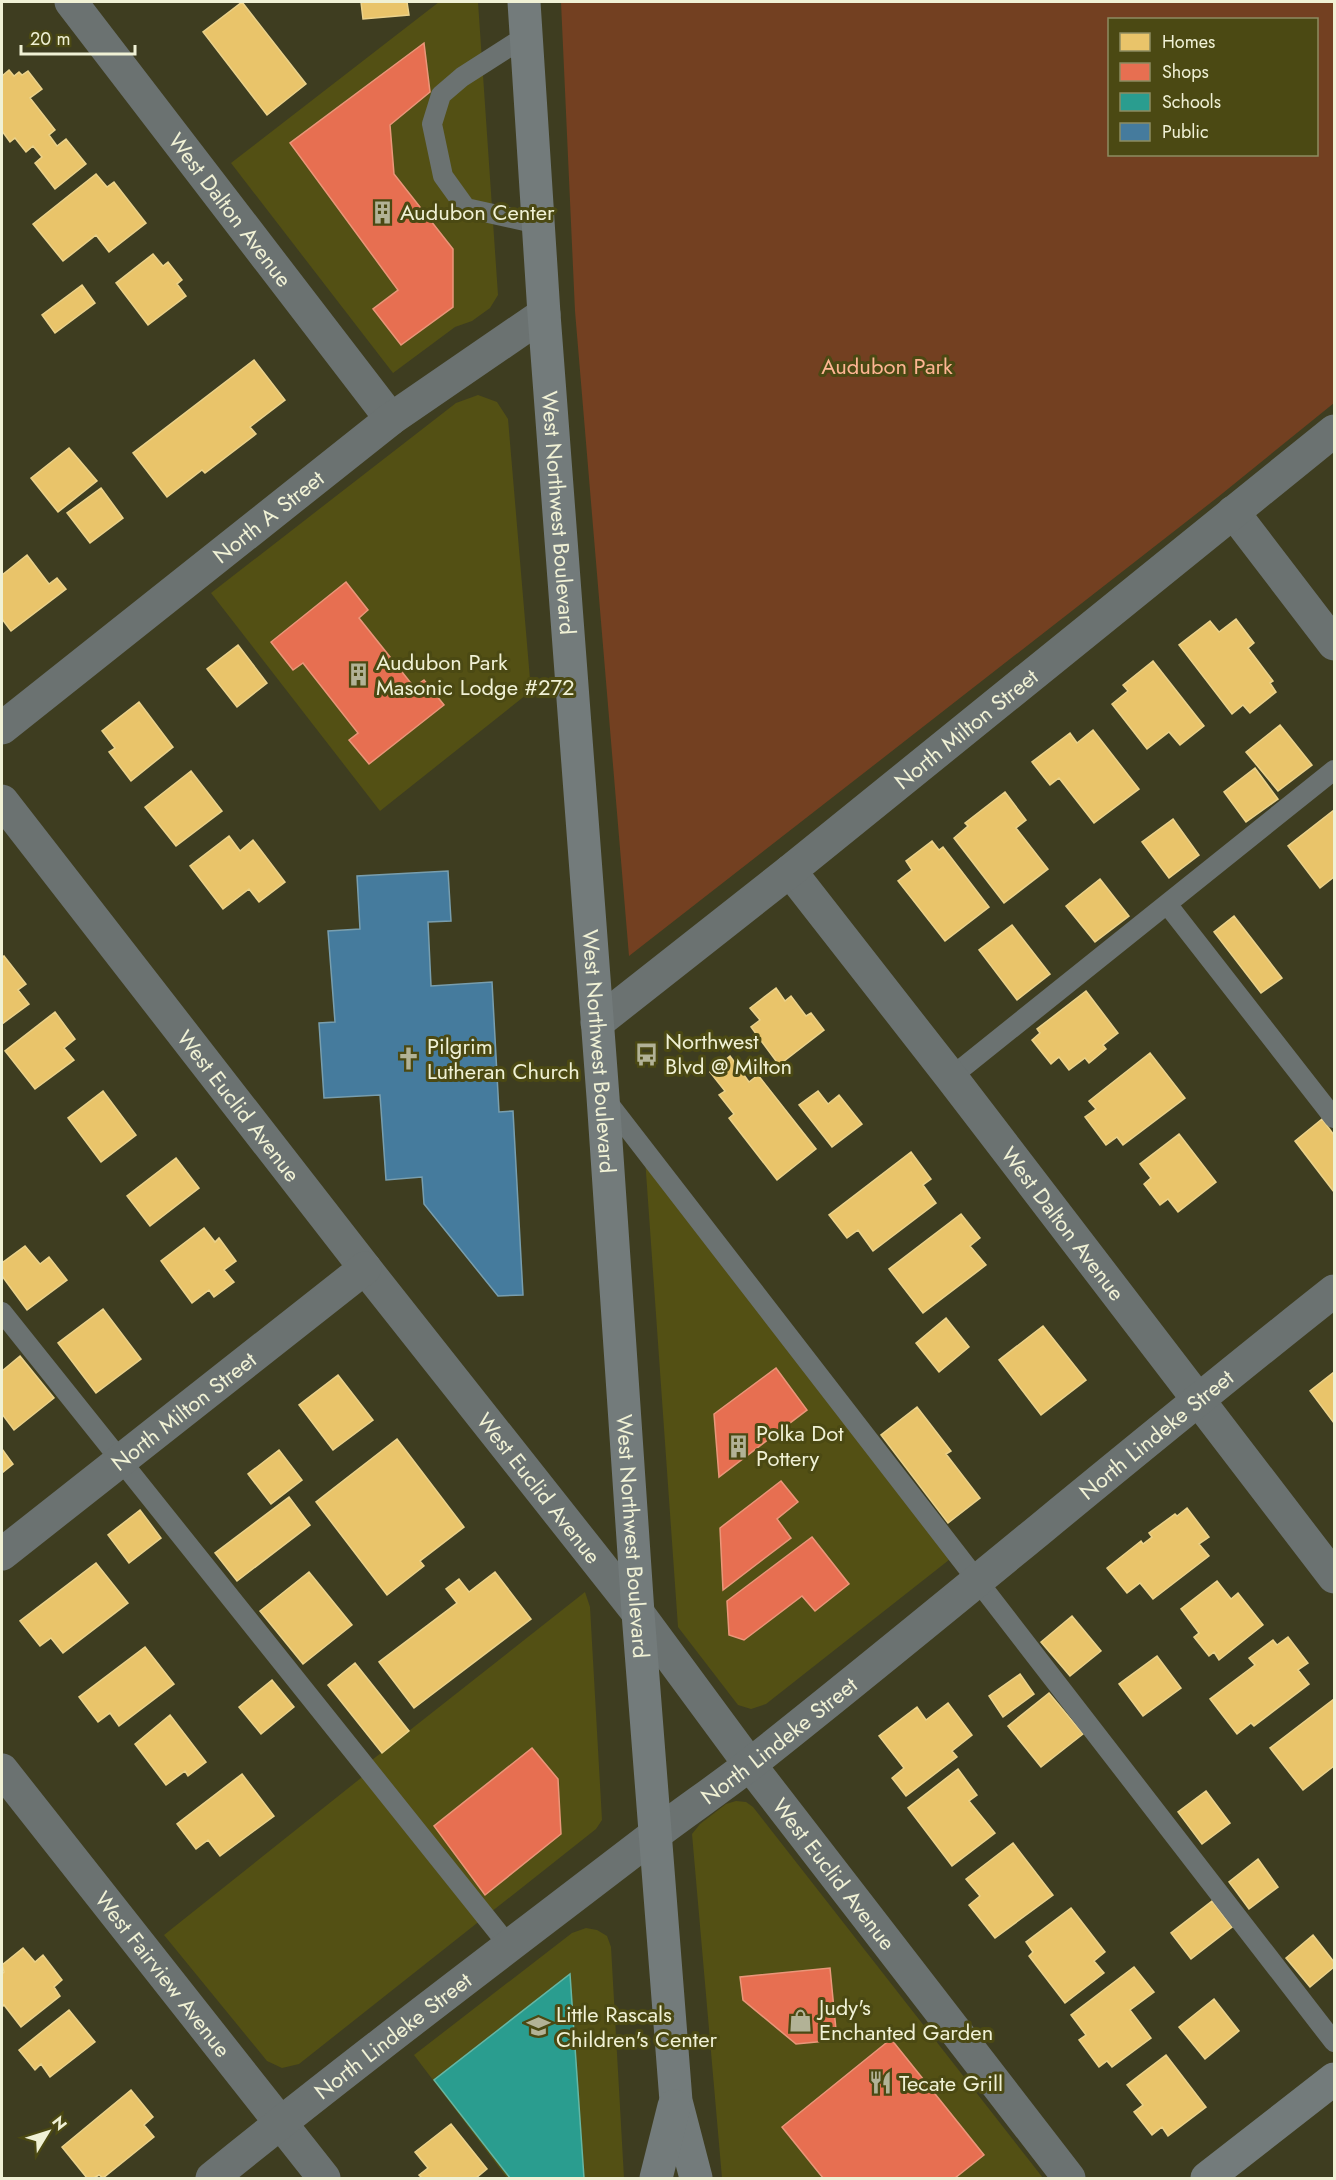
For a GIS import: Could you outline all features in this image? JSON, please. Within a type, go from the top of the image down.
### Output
[{"type":"main road","name":"West Northwest Boulevard","points":[[524,2],[544,314],[675,2101],[696,2178]]},
{"type":"main road","points":[[1207,2178],[1335,2079]]},
{"type":"main road","name":"West Northwest Boulevard","points":[[656,2178],[675,2101]]},
{"type":"street","name":"West Dalton Avenue","points":[[71,2],[392,419]]},
{"type":"street","name":"North A Street","points":[[2,728],[392,419],[544,314]]},
{"type":"street","name":"North Milton Street","points":[[597,1023],[790,871],[1335,431]]},
{"type":"street","points":[[1233,512],[1335,644]]},
{"type":"street","name":"West Euclid Avenue","points":[[2,801],[365,1268],[638,1613],[750,1765],[1069,2178]]},
{"type":"street","name":"West Dalton Avenue","points":[[790,871],[1335,1577]]},
{"type":"street","name":"North Milton Street","points":[[2,1554],[365,1268]]},
{"type":"street","name":"North Lindeke Street","points":[[212,2178],[656,1833],[750,1765],[979,1581],[1198,1398],[1335,1291]]},
{"type":"street","name":"West Fairview Avenue","points":[[2,1770],[324,2178]]},
{"type":"lane","points":[[526,36],[462,77],[441,96],[432,124],[443,176],[466,207],[538,224]]},
{"type":"lane","points":[[951,1077],[1335,770]]},
{"type":"lane","points":[[1167,904],[1335,1118]]},
{"type":"lane","points":[[603,1097],[1335,2042]]},
{"type":"lane","points":[[2,1312],[509,1946]]},
{"type":"shaded area","points":[[439,2],[478,2],[498,295],[490,308],[472,321],[455,327],[393,373],[231,163]]},
{"type":"shaded area","points":[[478,395],[497,402],[508,419],[531,691],[380,811],[211,593],[456,403]]},
{"type":"shaded area","points":[[645,1158],[954,1556],[766,1704],[751,1709],[738,1705],[678,1627]]},
{"type":"shaded area","points":[[585,1592],[590,1607],[602,1820],[596,1829],[299,2064],[282,2068],[267,2061],[164,1935],[376,1766],[372,1760]]},
{"type":"shaded area","points":[[736,1801],[746,1802],[753,1807],[1043,2178],[722,2178],[692,1834],[700,1824],[726,1804]]},
{"type":"shaded area","points":[[586,1928],[597,1930],[607,1936],[611,1947],[624,2178],[507,2178],[414,2055],[572,1933]]},
{"type":"green space","name":"Audubon Park","points":[[561,2],[1334,2],[1334,403],[1218,497],[629,956],[575,311]]},
{"type":"building: Homes","points":[[242,2],[306,84],[267,115],[203,32]]},
{"type":"building: Homes","points":[[361,2],[407,2],[409,15],[363,19]]},
{"type":"building: Homes","points":[[9,70],[14,76],[19,72],[22,75],[28,71],[42,89],[30,98],[55,130],[49,135],[57,146],[66,139],[86,164],[55,189],[35,163],[42,157],[33,146],[26,152],[15,138],[10,142],[2,131],[2,76]]},
{"type":"building: Homes","points":[[96,174],[107,187],[114,182],[146,223],[109,252],[96,235],[63,261],[33,224]]},
{"type":"building: Homes","points":[[153,254],[163,266],[168,262],[182,280],[177,284],[186,296],[148,325],[116,283]]},
{"type":"building: Homes","points":[[82,285],[95,303],[55,333],[42,315]]},
{"type":"building: Homes","points":[[254,360],[285,400],[250,427],[256,434],[205,473],[202,470],[167,497],[133,453]]},
{"type":"building: Homes","points":[[69,448],[97,481],[58,512],[31,478]]},
{"type":"building: Homes","points":[[101,488],[123,518],[90,543],[67,513]]},
{"type":"building: Homes","points":[[27,555],[49,584],[57,578],[66,589],[11,631],[2,619],[2,575]]},
{"type":"building: Homes","points":[[1236,619],[1254,643],[1248,648],[1273,681],[1270,683],[1276,692],[1250,713],[1243,705],[1232,714],[1179,645],[1210,621],[1219,632]]},
{"type":"building: Homes","points":[[238,645],[267,683],[237,707],[207,669]]},
{"type":"building: Homes","points":[[1153,661],[1204,726],[1180,745],[1169,732],[1147,749],[1112,704],[1128,691],[1123,685]]},
{"type":"building: Homes","points":[[139,702],[173,747],[131,781],[109,752],[115,748],[102,731]]},
{"type":"building: Homes","points":[[1280,725],[1312,765],[1278,791],[1246,752]]},
{"type":"building: Homes","points":[[1093,730],[1139,789],[1094,823],[1059,778],[1050,785],[1032,762],[1070,733],[1077,743]]},
{"type":"building: Homes","points":[[1255,768],[1278,799],[1246,822],[1224,792]]},
{"type":"building: Homes","points":[[191,771],[222,811],[176,846],[145,807]]},
{"type":"building: Homes","points":[[1005,792],[1026,820],[1016,828],[1048,869],[1004,903],[954,838],[968,826],[965,823]]},
{"type":"building: Homes","points":[[1334,810],[1334,877],[1320,888],[1288,846]]},
{"type":"building: Homes","points":[[1173,819],[1199,855],[1169,878],[1142,842]]},
{"type":"building: Homes","points":[[229,836],[240,851],[253,840],[285,882],[259,902],[249,889],[223,909],[190,866]]},
{"type":"building: Homes","points":[[932,841],[939,850],[943,847],[989,907],[945,941],[898,881],[912,870],[906,861]]},
{"type":"building: Homes","points":[[1100,879],[1129,916],[1095,942],[1066,906]]},
{"type":"building: Homes","points":[[1234,916],[1282,978],[1261,993],[1214,932]]},
{"type":"building: Homes","points":[[1012,925],[1050,974],[1017,1000],[979,950]]},
{"type":"building: Homes","points":[[4,956],[26,984],[18,990],[29,1004],[2,1024],[2,958]]},
{"type":"building: Homes","points":[[776,988],[785,1001],[791,996],[806,1016],[811,1013],[824,1030],[779,1065],[751,1027],[760,1020],[750,1008]]},
{"type":"building: Homes","points":[[1086,991],[1118,1033],[1103,1045],[1106,1049],[1089,1063],[1085,1058],[1069,1070],[1059,1057],[1051,1064],[1032,1040],[1040,1033],[1037,1029]]},
{"type":"building: Homes","points":[[55,1012],[75,1039],[64,1048],[74,1060],[35,1089],[5,1051]]},
{"type":"building: Homes","points":[[1150,1053],[1185,1098],[1123,1145],[1117,1137],[1106,1145],[1085,1117],[1096,1109],[1089,1101]]},
{"type":"building: Homes","points":[[730,1056],[749,1082],[758,1075],[816,1149],[777,1180],[729,1118],[734,1114],[719,1095],[725,1091],[710,1072]]},
{"type":"building: Homes","points":[[103,1091],[136,1135],[101,1162],[68,1118]]},
{"type":"building: Homes","points":[[818,1091],[828,1104],[839,1095],[862,1124],[832,1147],[799,1105]]},
{"type":"building: Homes","points":[[1322,1119],[1334,1135],[1334,1192],[1295,1141]]},
{"type":"building: Homes","points":[[1179,1134],[1216,1182],[1178,1212],[1168,1199],[1160,1205],[1144,1184],[1151,1178],[1140,1164]]},
{"type":"building: Homes","points":[[911,1152],[931,1179],[923,1185],[936,1203],[873,1251],[858,1230],[847,1238],[829,1215]]},
{"type":"building: Homes","points":[[176,1158],[199,1188],[150,1226],[127,1196]]},
{"type":"building: Homes","points":[[961,1214],[980,1238],[970,1246],[986,1265],[923,1313],[889,1269]]},
{"type":"building: Homes","points":[[204,1228],[215,1242],[219,1238],[236,1261],[224,1270],[234,1282],[214,1297],[209,1290],[192,1303],[161,1261]]},
{"type":"building: Homes","points":[[25,1246],[40,1264],[49,1257],[67,1280],[27,1310],[2,1276],[2,1263]]},
{"type":"building: Homes","points":[[103,1309],[141,1359],[96,1393],[58,1343]]},
{"type":"building: Homes","points":[[946,1318],[969,1347],[939,1372],[916,1343]]},
{"type":"building: Homes","points":[[1043,1326],[1086,1380],[1041,1415],[999,1360]]},
{"type":"building: Homes","points":[[20,1356],[54,1398],[14,1430],[2,1414],[2,1371]]},
{"type":"building: Homes","points":[[1334,1372],[1334,1423],[1310,1391]]},
{"type":"building: Homes","points":[[338,1375],[373,1420],[333,1450],[299,1405]]},
{"type":"building: Homes","points":[[917,1407],[951,1451],[946,1454],[980,1498],[948,1523],[881,1435]]},
{"type":"building: Homes","points":[[397,1439],[464,1527],[420,1561],[424,1566],[387,1595],[316,1502]]},
{"type":"building: Homes","points":[[2,1449],[13,1464],[2,1473]]},
{"type":"building: Homes","points":[[279,1450],[302,1480],[271,1504],[248,1474]]},
{"type":"building: Homes","points":[[289,1497],[310,1525],[237,1581],[215,1553]]},
{"type":"building: Homes","points":[[1187,1508],[1209,1537],[1199,1544],[1209,1556],[1153,1599],[1140,1583],[1127,1593],[1107,1568],[1141,1541],[1143,1544],[1152,1537],[1149,1533]]},
{"type":"building: Homes","points":[[140,1510],[161,1538],[129,1563],[108,1535]]},
{"type":"building: Homes","points":[[96,1563],[128,1603],[63,1653],[51,1638],[40,1646],[20,1621]]},
{"type":"building: Homes","points":[[309,1572],[352,1625],[303,1664],[260,1611]]},
{"type":"building: Homes","points":[[495,1572],[531,1619],[414,1708],[379,1662],[457,1603],[446,1589],[459,1579],[469,1592]]},
{"type":"building: Homes","points":[[1217,1581],[1231,1599],[1238,1593],[1263,1625],[1219,1660],[1214,1652],[1209,1656],[1194,1637],[1199,1633],[1181,1609]]},
{"type":"building: Homes","points":[[1072,1616],[1101,1651],[1070,1676],[1041,1642]]},
{"type":"building: Homes","points":[[1288,1637],[1308,1663],[1298,1670],[1309,1684],[1254,1726],[1251,1723],[1237,1734],[1210,1699],[1255,1665],[1249,1658],[1273,1640],[1277,1645]]},
{"type":"building: Homes","points":[[145,1647],[174,1684],[119,1726],[110,1713],[98,1722],[79,1697]]},
{"type":"building: Homes","points":[[1157,1656],[1181,1688],[1143,1716],[1119,1684]]},
{"type":"building: Homes","points":[[355,1663],[409,1731],[382,1753],[328,1685]]},
{"type":"building: Homes","points":[[1020,1674],[1034,1694],[1003,1717],[989,1696]]},
{"type":"building: Homes","points":[[272,1680],[294,1707],[261,1734],[239,1707]]},
{"type":"building: Homes","points":[[1049,1693],[1083,1734],[1041,1767],[1008,1726]]},
{"type":"building: Homes","points":[[1334,1699],[1334,1766],[1303,1790],[1270,1748]]},
{"type":"building: Homes","points":[[948,1703],[972,1735],[952,1751],[957,1757],[906,1796],[892,1778],[904,1768],[879,1736],[917,1707],[926,1720]]},
{"type":"building: Homes","points":[[170,1715],[206,1762],[188,1776],[185,1771],[166,1785],[135,1744]]},
{"type":"building: Homes","points":[[958,1769],[977,1795],[969,1801],[995,1833],[952,1866],[908,1808]]},
{"type":"building: Homes","points":[[242,1774],[274,1816],[220,1856],[208,1840],[196,1849],[177,1824]]},
{"type":"building: Homes","points":[[1206,1791],[1230,1823],[1202,1844],[1178,1812]]},
{"type":"building: Homes","points":[[1013,1843],[1053,1895],[995,1938],[969,1905],[980,1896],[966,1879]]},
{"type":"building: Homes","points":[[1258,1859],[1278,1887],[1249,1909],[1229,1882]]},
{"type":"building: Homes","points":[[1212,1901],[1232,1927],[1191,1959],[1171,1933]]},
{"type":"building: Homes","points":[[1071,1908],[1105,1952],[1094,1961],[1104,1973],[1065,2003],[1029,1956],[1033,1952],[1026,1942]]},
{"type":"building: Homes","points":[[1313,1935],[1334,1962],[1334,1967],[1310,1987],[1286,1958]]},
{"type":"building: Homes","points":[[23,1948],[35,1962],[43,1955],[62,1980],[54,1987],[60,1996],[21,2027],[4,2005],[2,2007],[2,1974],[4,1972],[2,1965]]},
{"type":"building: Homes","points":[[1134,1967],[1154,1992],[1130,2010],[1151,2038],[1112,2067],[1107,2061],[1099,2067],[1079,2040],[1086,2035],[1071,2015]]},
{"type":"building: Homes","points":[[1214,1999],[1239,2031],[1205,2059],[1179,2027]]},
{"type":"building: Homes","points":[[69,2010],[95,2042],[50,2077],[41,2064],[35,2070],[19,2050]]},
{"type":"building: Homes","points":[[1166,2055],[1206,2107],[1168,2136],[1162,2127],[1152,2135],[1134,2112],[1143,2105],[1127,2085]]},
{"type":"building: Homes","points":[[131,2090],[153,2117],[144,2125],[154,2137],[103,2178],[99,2175],[87,2178],[62,2147]]},
{"type":"building: Homes","points":[[451,2124],[487,2169],[476,2178],[422,2178],[419,2175],[428,2168],[415,2152]]},
{"type":"building: Shops","name":"Audubon Center","points":[[424,43],[430,92],[390,125],[394,174],[453,249],[453,307],[401,345],[373,309],[398,290],[290,143]]},
{"type":"building: Shops","name":"Audubon Park Masonic Lodge #272","points":[[346,582],[368,610],[359,618],[414,687],[424,680],[444,705],[369,764],[349,740],[358,733],[303,663],[293,670],[271,642]]},
{"type":"building: Shops","name":"Polka Dot Pottery","points":[[776,1368],[807,1410],[719,1477],[714,1414]]},
{"type":"building: Shops","points":[[781,1481],[798,1502],[777,1519],[791,1538],[723,1590],[720,1528]]},
{"type":"building: Shops","points":[[812,1537],[849,1584],[815,1611],[802,1596],[744,1640],[729,1635],[727,1601]]},
{"type":"building: Shops","points":[[532,1748],[558,1779],[561,1834],[485,1895],[434,1826]]},
{"type":"building: Shops","name":"Judy's Enchanted Garden","points":[[830,1968],[837,2040],[796,2044],[743,2000],[740,1977]]},
{"type":"building: Shops","name":"Tecate Grill","points":[[891,2039],[984,2155],[955,2178],[823,2178],[782,2127]]},
{"type":"building: Schools","name":"Little Rascals Children's Center","points":[[570,1974],[584,2178],[510,2178],[434,2080]]},
{"type":"building: Public","name":"Pilgrim Lutheran Church","points":[[448,871],[451,921],[428,922],[431,986],[492,982],[499,1112],[513,1111],[523,1295],[498,1296],[424,1204],[422,1177],[386,1180],[380,1095],[324,1098],[319,1023],[335,1022],[328,931],[360,929],[357,876]]},
{"type":"place","name":"Audubon Center","points":[[382,212]]},
{"type":"place","name":"Audubon Park Masonic Lodge #272","points":[[358,675]]},
{"type":"place","name":"Northwest Blvd @ Milton","points":[[647,1054]]},
{"type":"place","name":"Pilgrim Lutheran Church","points":[[409,1059]]},
{"type":"place","name":"Polka Dot Pottery","points":[[738,1446]]},
{"type":"place","name":"Judy's Enchanted Garden","points":[[801,2020]]},
{"type":"place","name":"Little Rascals Children's Center","points":[[538,2027]]},
{"type":"place","name":"Tecate Grill","points":[[881,2083]]}]
